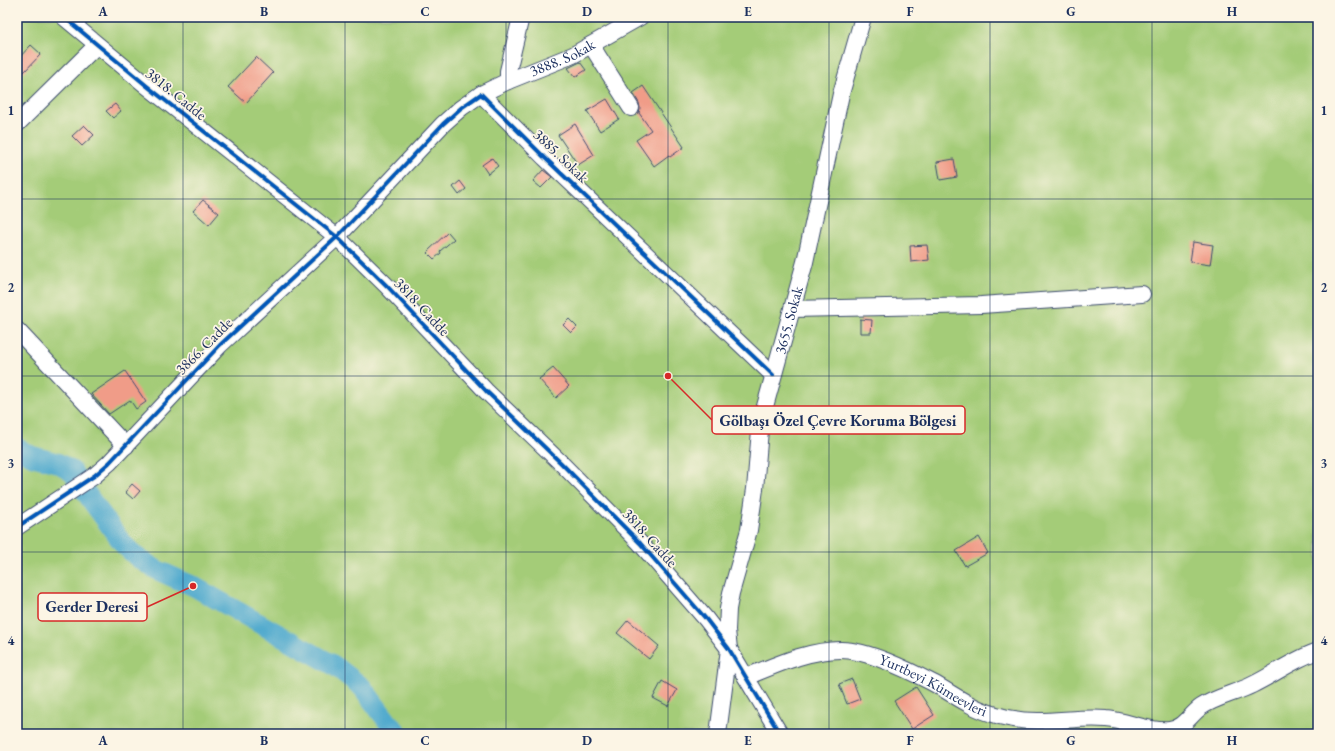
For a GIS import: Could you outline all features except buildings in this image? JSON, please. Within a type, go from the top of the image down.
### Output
[{"type":"street","name":"3818. Cadde","points":[[64,17],[147,86],[336,237],[391,291],[486,391],[561,463],[640,543],[706,619],[729,649]]},
{"type":"street","points":[[508,81],[508,71],[521,17]]},
{"type":"street","name":"3888. Sokak","points":[[481,94],[508,81],[573,55],[640,17]]},
{"type":"street","name":"3655. Sokak","points":[[729,649],[727,630],[728,609],[731,593],[749,530],[754,496],[760,430],[773,375],[805,262],[841,94],[863,17]]},
{"type":"street","points":[[17,124],[97,45]]},
{"type":"street","points":[[591,45],[631,108]]},
{"type":"street","points":[[336,237],[429,138],[461,108],[481,94]]},
{"type":"street","name":"3885. Sokak","points":[[481,94],[545,158],[773,375]]},
{"type":"street","name":"3866. Cadde","points":[[17,527],[94,476],[126,446],[220,345],[336,237]]},
{"type":"street","points":[[792,309],[981,305],[1142,294]]},
{"type":"street","points":[[17,330],[126,446]]},
{"type":"street","points":[[729,649],[780,734]]},
{"type":"street","points":[[718,734],[729,649]]},
{"type":"street","name":"Yurtbeyi Kümeevleri","points":[[746,677],[801,656],[832,650],[852,651],[868,654],[896,666],[933,683],[976,708],[1006,718],[1038,721],[1094,718],[1108,719],[1163,731],[1178,727],[1204,705],[1252,685],[1318,651]]},
{"type":"green space","points":[[17,17],[1318,17],[1318,734],[17,734]]},
{"type":"waterway","points":[[17,448],[32,456],[58,463],[72,471],[124,545],[138,558],[157,570],[193,586],[335,666],[362,687],[388,722],[399,734]]},
{"type":"cycle path","points":[[64,17],[147,86],[337,237],[387,286],[486,391],[561,463],[640,543],[706,619],[729,649],[780,734]]},
{"type":"cycle path","points":[[17,527],[94,476],[109,463],[220,345],[337,237],[443,124],[461,108],[481,94],[545,158],[773,375]]},
{"type":"place","name":"Gölbaşı Özel Çevre Koruma Bölgesi","points":[[668,376]]},
{"type":"place","name":"Gerder Deresi","points":[[193,586]]}]
